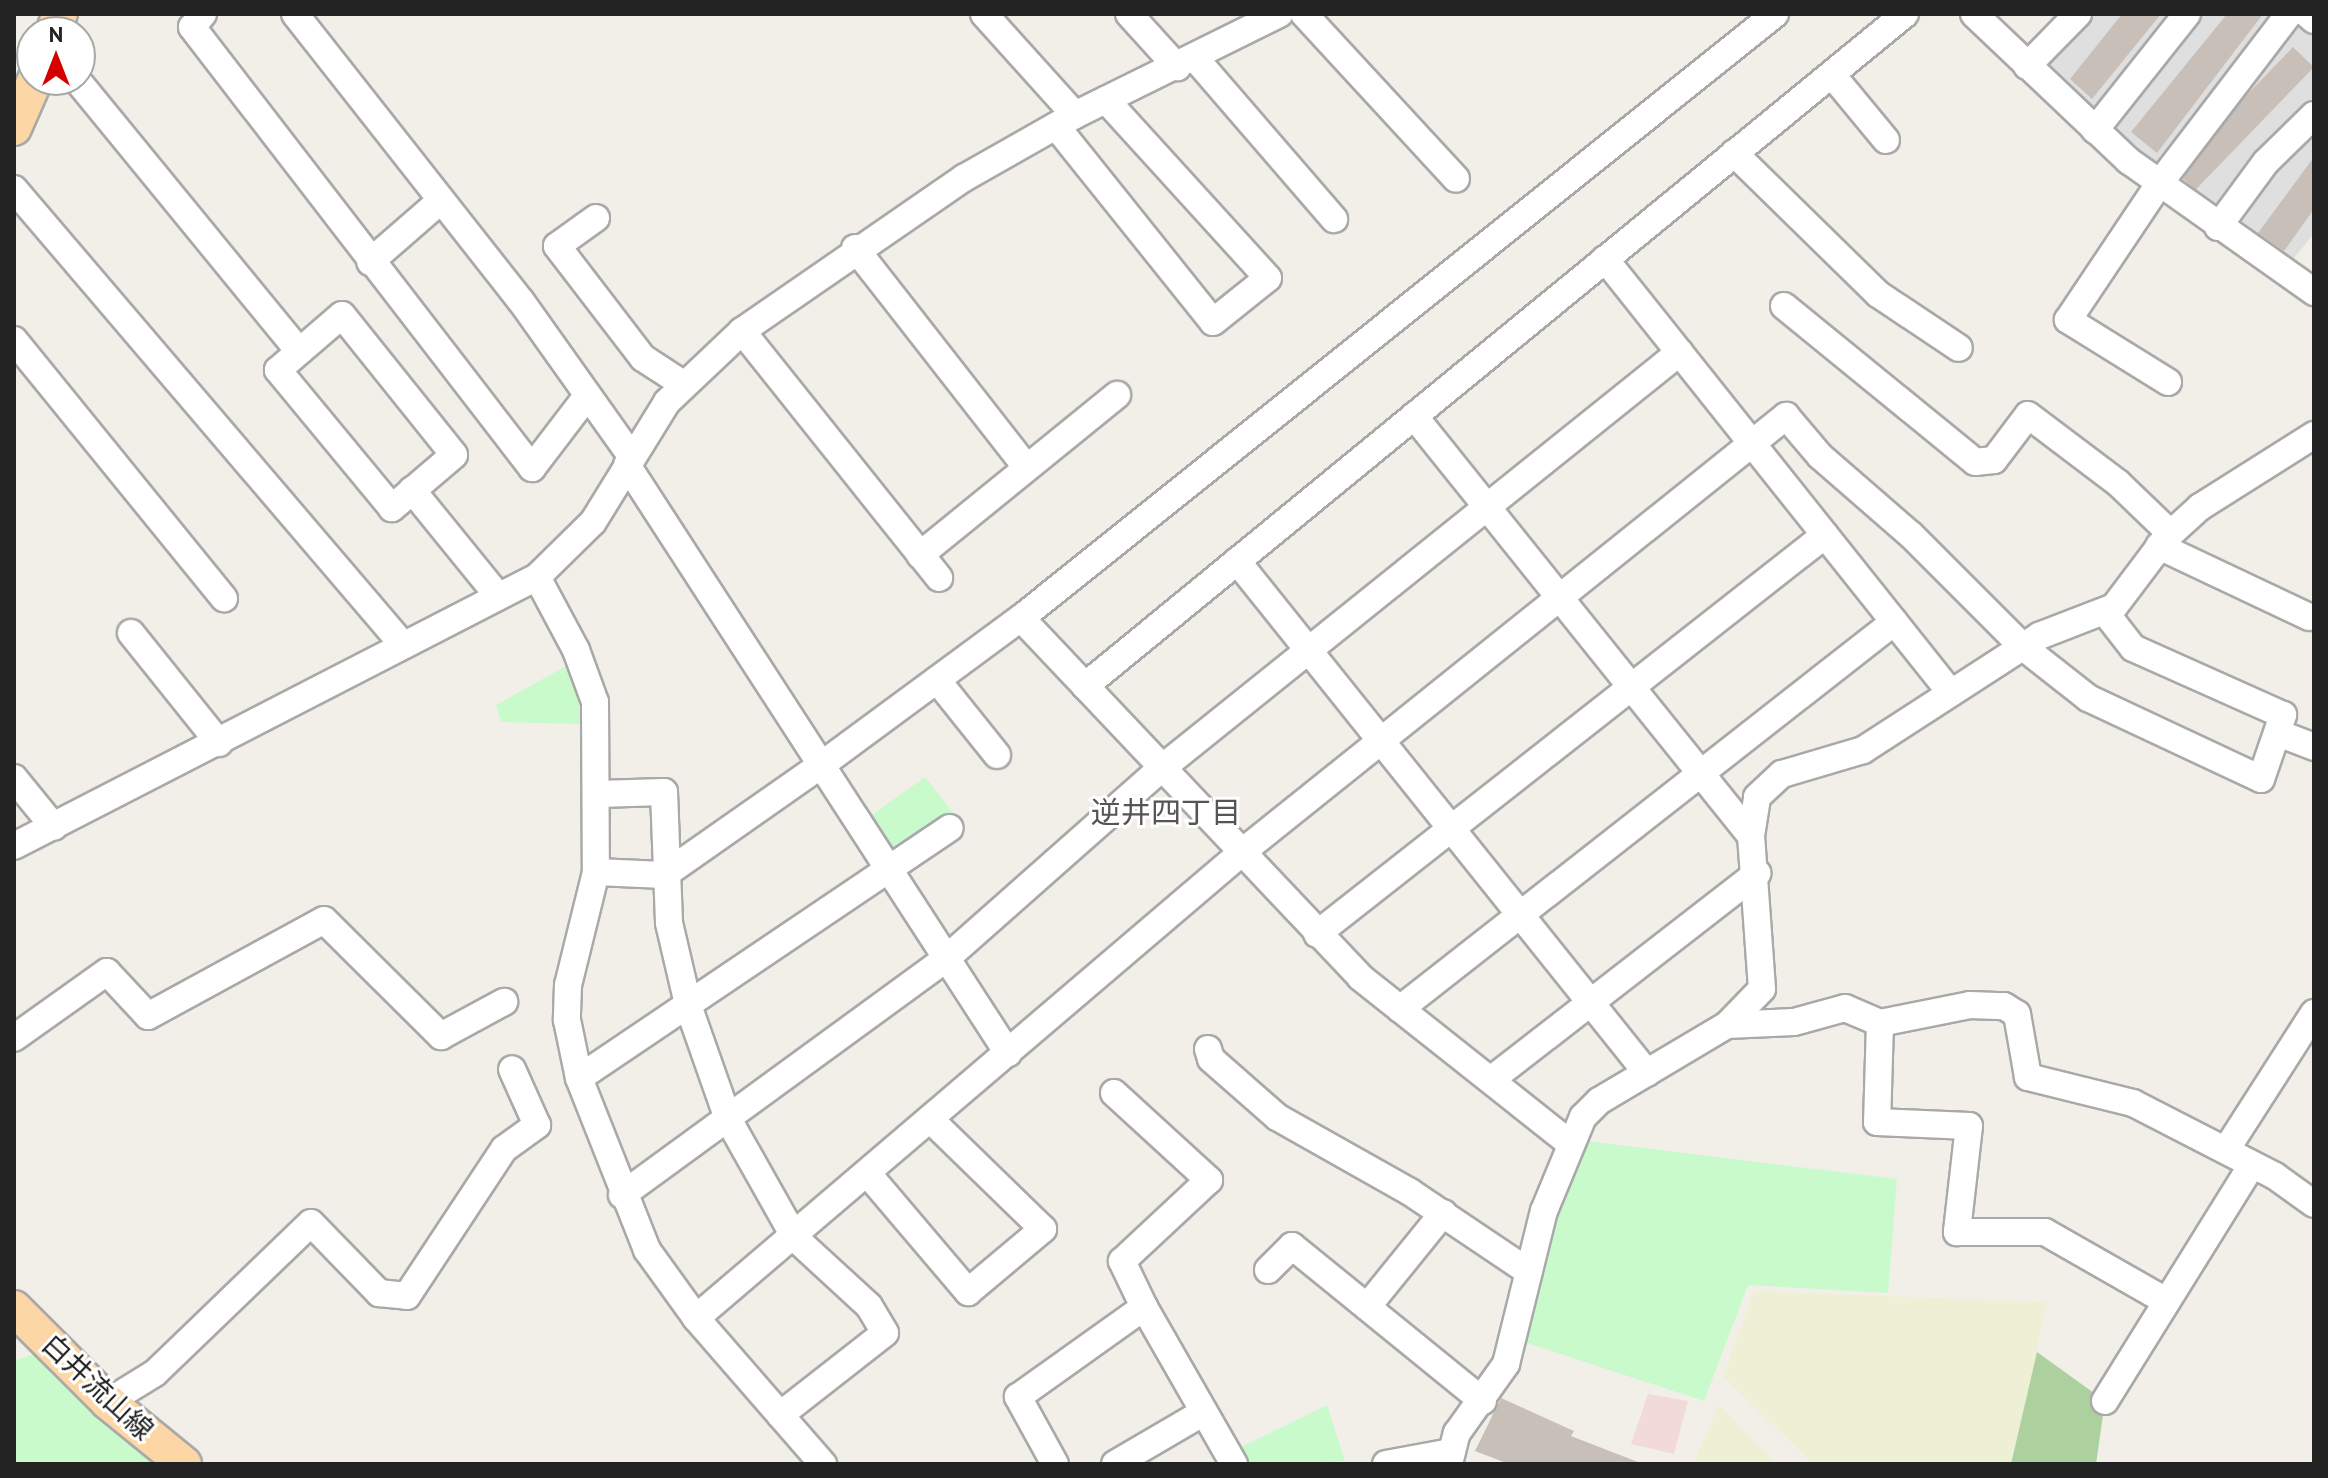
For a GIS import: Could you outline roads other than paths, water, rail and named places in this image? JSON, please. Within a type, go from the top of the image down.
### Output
[{"type":"main road","points":[[14,128],[28,96]]},
{"type":"main road","name":"白井流山線","points":[[17,1316],[108,1402],[184,1464]]},
{"type":"street","points":[[203,14],[192,27],[370,262],[532,468],[587,396]]},
{"type":"street","points":[[295,14],[439,202],[521,301],[587,396],[1008,1053]]},
{"type":"street","points":[[984,14],[1213,322],[1268,278],[1106,100]]},
{"type":"street","points":[[1129,14],[1186,62],[1334,219]]},
{"type":"street","points":[[14,846],[537,577],[593,522],[683,384],[742,331],[855,248],[1065,120],[1279,14]]},
{"type":"street","points":[[1304,14],[1456,179]]},
{"type":"street","points":[[596,872],[664,875],[824,763],[1021,618],[1775,14]]},
{"type":"street","points":[[1085,686],[1905,14]]},
{"type":"street","points":[[1974,14],[2095,130],[2159,184],[2314,292]]},
{"type":"street","points":[[2027,66],[2078,14]]},
{"type":"street","points":[[2095,130],[2187,14]]},
{"type":"street","points":[[2168,382],[2068,320],[2159,184],[2289,14]]},
{"type":"street","points":[[2307,14],[2314,20]]},
{"type":"street","points":[[1833,76],[1886,140]]},
{"type":"street","points":[[90,96],[298,350]]},
{"type":"street","points":[[2218,227],[2266,162],[2314,115]]},
{"type":"street","points":[[1734,153],[1878,294],[1959,348]]},
{"type":"street","points":[[14,189],[403,645]]},
{"type":"street","points":[[370,262],[439,202]]},
{"type":"street","points":[[596,218],[557,246],[643,358],[683,384]]},
{"type":"street","points":[[855,248],[1026,467]]},
{"type":"street","points":[[1605,259],[1951,693]]},
{"type":"street","points":[[1784,306],[1975,462],[1994,460],[2028,415],[2118,483],[2165,540],[2309,617]]},
{"type":"street","points":[[342,315],[454,455],[412,490],[392,508],[278,370],[342,315]]},
{"type":"street","points":[[742,331],[939,578]]},
{"type":"street","points":[[14,340],[224,598]]},
{"type":"street","points":[[622,1195],[948,957],[1162,768],[1680,352]]},
{"type":"street","points":[[920,555],[1117,395]]},
{"type":"street","points":[[1414,416],[1751,836]]},
{"type":"street","points":[[696,1318],[795,1238],[1241,853],[1786,416],[1820,456],[1911,535],[2022,646],[2088,698],[2261,779],[2283,715],[2133,648],[2105,612]]},
{"type":"street","points":[[1386,1464],[1450,1458],[1506,1364],[1529,1272],[1571,1144],[1599,1101],[1727,1025],[1762,989],[1758,873],[1751,836],[1757,797],[1782,774],[1854,755],[2022,646],[2105,612],[2165,540],[2275,455],[2314,435]]},
{"type":"street","points":[[412,490],[498,596]]},
{"type":"street","points":[[1317,934],[1825,535]]},
{"type":"street","points":[[1237,561],[1647,1073]]},
{"type":"street","points":[[537,577],[576,650],[595,702],[598,794],[596,872],[568,985],[567,1020],[579,1078],[622,1195],[647,1250],[696,1318],[823,1464]]},
{"type":"street","points":[[1021,618],[1317,934],[1400,1009],[1571,1144]]},
{"type":"street","points":[[1400,1009],[1894,622]]},
{"type":"street","points":[[131,633],[219,743]]},
{"type":"street","points":[[937,680],[997,755]]},
{"type":"street","points":[[2278,733],[2314,747]]},
{"type":"street","points":[[14,778],[54,827]]},
{"type":"street","points":[[598,794],[664,792],[664,875],[689,1008],[728,1119],[795,1238],[869,1306],[885,1333],[780,1415]]},
{"type":"street","points":[[579,1078],[689,1008],[950,828]]},
{"type":"street","points":[[1492,1079],[1758,873]]},
{"type":"street","points":[[14,1038],[107,972],[148,1016],[324,920],[441,1036],[504,1002]]},
{"type":"street","points":[[1727,1025],[1794,1022],[1845,1008],[1880,1023],[1970,1005],[2004,1006],[2017,1014],[2028,1077],[2133,1103],[2226,1150],[2314,1204]]},
{"type":"street","points":[[2226,1150],[2314,1013]]},
{"type":"street","points":[[1880,1023],[1877,1122],[1969,1126],[1957,1232],[2045,1232],[2166,1301]]},
{"type":"street","points":[[1208,1049],[1211,1059],[1277,1117],[1443,1213],[1529,1272]]},
{"type":"street","points":[[108,1402],[155,1373],[311,1223],[379,1293],[407,1296],[504,1149],[537,1125],[512,1069]]},
{"type":"street","points":[[1114,1093],[1209,1180],[1122,1261],[1144,1307],[1234,1464]]},
{"type":"street","points":[[868,1174],[968,1292],[1043,1229],[931,1120]]},
{"type":"street","points":[[2105,1401],[2252,1165]]},
{"type":"street","points":[[1367,1307],[1443,1213]]},
{"type":"street","points":[[1268,1270],[1292,1246],[1483,1401]]},
{"type":"street","points":[[1055,1464],[1018,1397],[1144,1307]]},
{"type":"street","points":[[1115,1464],[1204,1412]]},
{"type":"district","name":"逆井四丁目","points":[[1166,812]]}]
